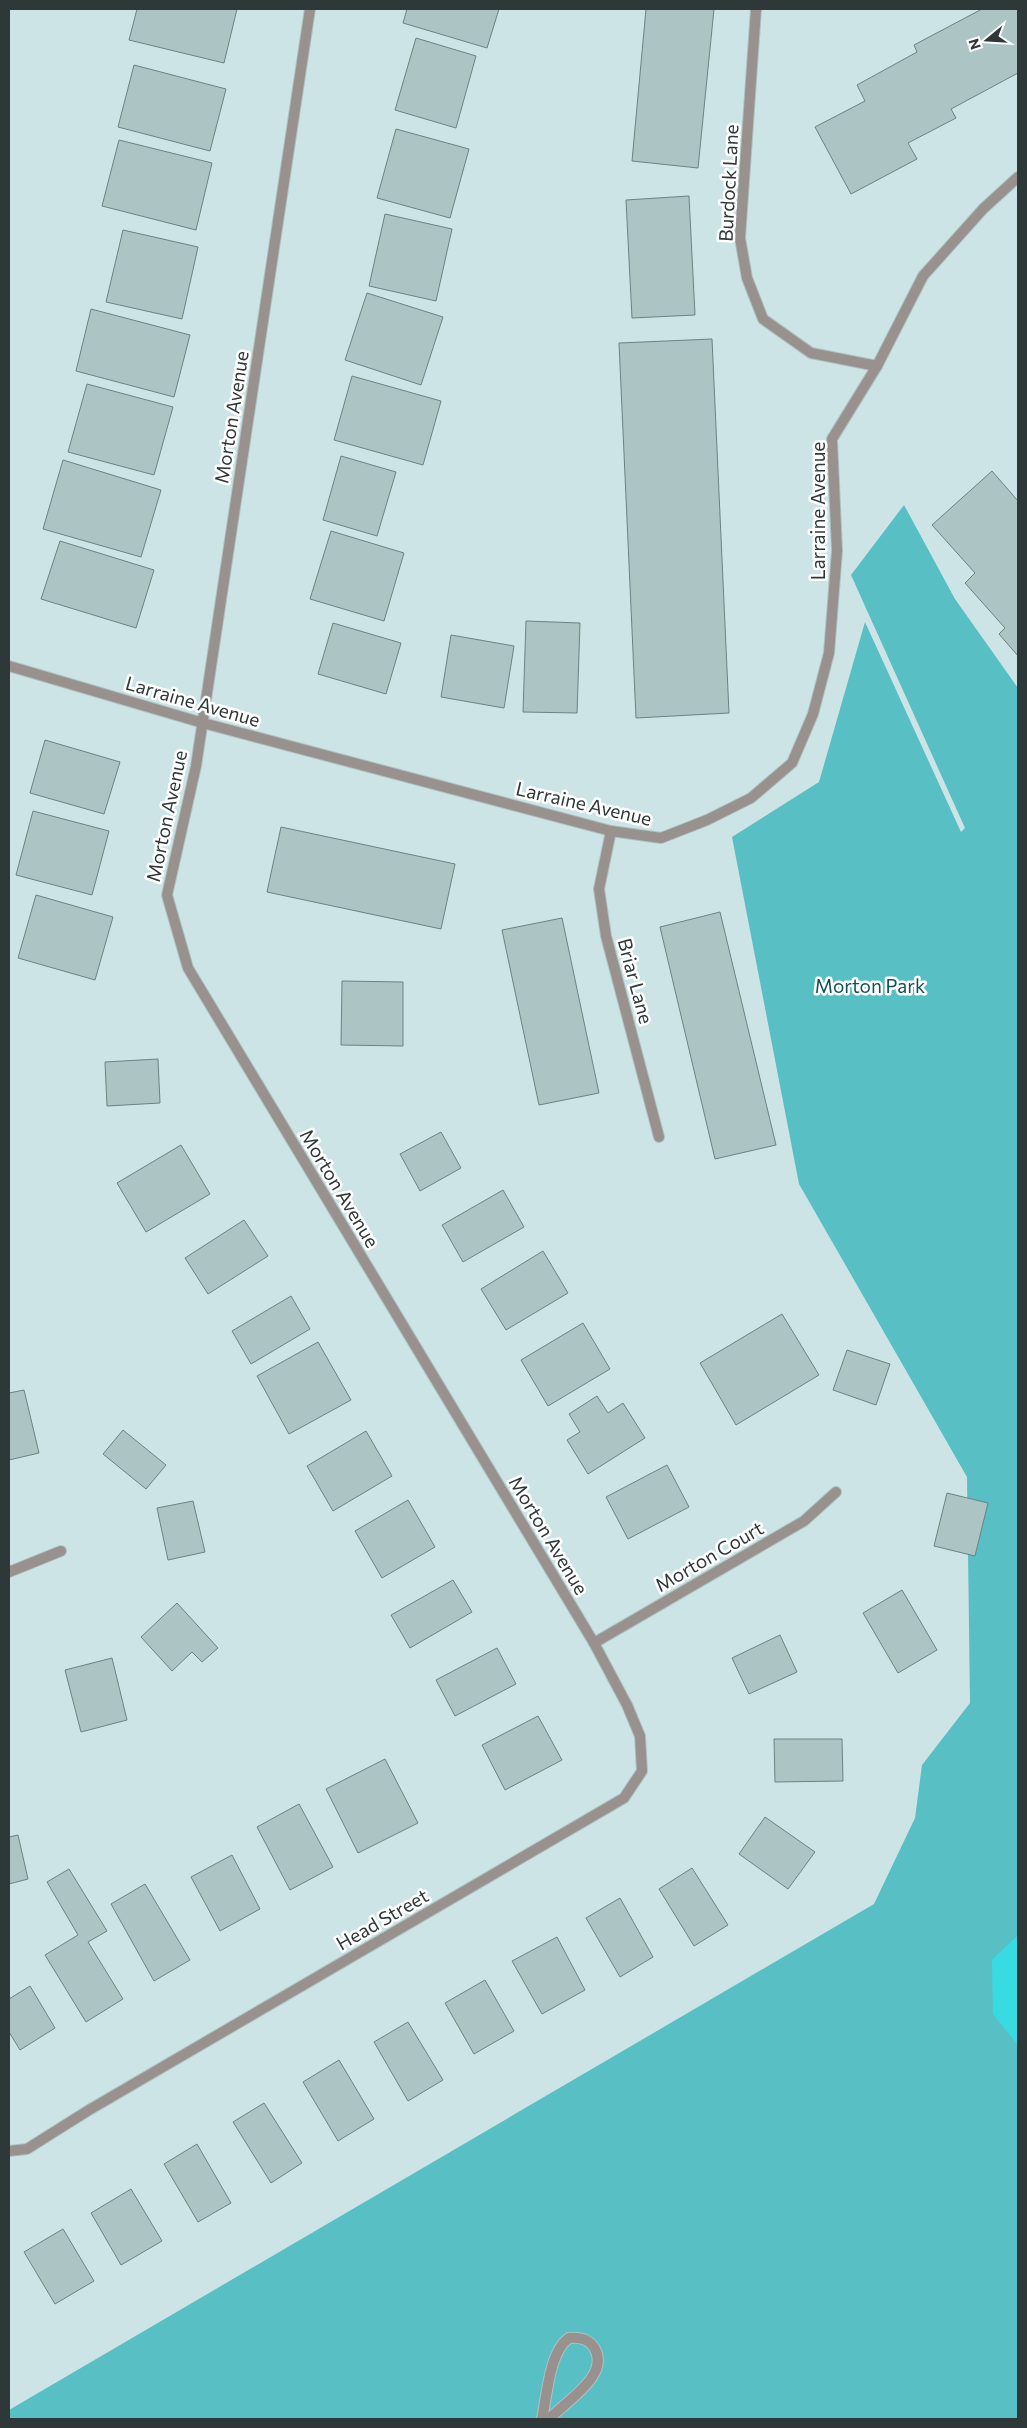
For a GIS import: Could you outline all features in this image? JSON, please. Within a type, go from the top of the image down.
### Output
[{"type":"street","name":"Morton Avenue","points":[[310,9],[203,723],[196,766],[167,895],[188,968],[594,1643]]},
{"type":"street","name":"Burdock Lane","points":[[756,9],[740,238],[747,278],[763,319],[811,353],[877,366]]},
{"type":"street","name":"Larraine Avenue","points":[[9,666],[203,723],[611,831],[661,838],[707,820],[752,798],[792,763],[814,714],[829,653],[837,551],[832,439],[877,366],[923,276],[983,209],[1018,176]]},
{"type":"street","name":"Briar Lane","points":[[611,831],[600,889],[606,936],[659,1137]]},
{"type":"street","name":"Morton Court","points":[[594,1643],[804,1521],[836,1492]]},
{"type":"street","points":[[9,1572],[60,1551]]},
{"type":"street","name":"Head Street","points":[[9,2151],[27,2149],[89,2110],[624,1798],[642,1771],[640,1736],[627,1705],[594,1643]]},
{"type":"street","points":[[542,2419],[554,2358],[562,2343],[569,2338],[586,2339],[594,2347],[598,2365],[592,2379],[549,2419]]},
{"type":"green space","name":"Morton Park","points":[[904,505],[955,599],[1018,688],[1018,2419],[9,2419],[9,2410],[874,1904],[915,1818],[922,1765],[970,1703],[967,1477],[799,1184],[732,837],[819,782],[865,622],[961,832],[965,828],[851,575]]},
{"type":"shaded area","points":[[1018,1935],[1018,2045],[993,2014],[992,1960]]},
{"type":"building","points":[[137,9],[237,9],[224,63],[129,40]]},
{"type":"building","points":[[407,9],[499,9],[487,48],[403,23]]},
{"type":"building","points":[[646,9],[714,9],[698,168],[632,161]]},
{"type":"building","points":[[982,9],[1018,9],[1018,73],[951,109],[956,118],[908,143],[917,159],[851,194],[815,127],[865,101],[857,85],[917,52],[914,45]]},
{"type":"building","points":[[416,38],[476,56],[456,128],[395,110]]},
{"type":"building","points":[[134,65],[226,89],[210,151],[118,127]]},
{"type":"building","points":[[396,129],[469,149],[450,218],[377,198]]},
{"type":"building","points":[[119,140],[212,163],[196,230],[102,206]]},
{"type":"building","points":[[689,196],[695,315],[632,318],[626,200]]},
{"type":"building","points":[[385,214],[452,229],[436,301],[369,286]]},
{"type":"building","points":[[123,230],[198,247],[182,319],[106,302]]},
{"type":"building","points":[[367,293],[443,317],[421,385],[345,360]]},
{"type":"building","points":[[91,309],[190,335],[174,397],[76,371]]},
{"type":"building","points":[[712,339],[729,713],[636,718],[619,343]]},
{"type":"building","points":[[352,376],[441,401],[423,465],[334,440]]},
{"type":"building","points":[[87,384],[173,407],[154,475],[68,452]]},
{"type":"building","points":[[341,456],[396,472],[377,536],[323,520]]},
{"type":"building","points":[[63,460],[161,490],[141,557],[43,529]]},
{"type":"building","points":[[992,471],[1018,501],[1018,656],[999,634],[1005,628],[965,583],[975,573],[932,525]]},
{"type":"building","points":[[331,531],[404,553],[384,621],[310,599]]},
{"type":"building","points":[[60,541],[154,570],[136,628],[41,599]]},
{"type":"building","points":[[526,621],[580,623],[577,713],[523,712]]},
{"type":"building","points":[[333,623],[401,643],[386,694],[318,674]]},
{"type":"building","points":[[451,635],[514,646],[504,708],[441,697]]},
{"type":"building","points":[[45,740],[120,762],[104,814],[30,793]]},
{"type":"building","points":[[33,811],[109,831],[92,895],[16,875]]},
{"type":"building","points":[[281,827],[455,864],[441,929],[267,892]]},
{"type":"building","points":[[36,895],[113,917],[95,980],[18,958]]},
{"type":"building","points":[[720,912],[776,1145],[715,1159],[660,927]]},
{"type":"building","points":[[562,918],[599,1093],[539,1105],[502,930]]},
{"type":"building","points":[[342,981],[403,982],[403,1046],[341,1045]]},
{"type":"building","points":[[158,1059],[160,1103],[107,1106],[105,1062]]},
{"type":"building","points":[[441,1132],[461,1168],[420,1191],[400,1154]]},
{"type":"building","points":[[181,1145],[210,1194],[146,1232],[117,1183]]},
{"type":"building","points":[[503,1190],[524,1227],[463,1262],[442,1225]]},
{"type":"building","points":[[244,1220],[268,1256],[208,1294],[185,1258]]},
{"type":"building","points":[[543,1251],[568,1293],[506,1330],[481,1289]]},
{"type":"building","points":[[291,1296],[310,1329],[251,1364],[232,1331]]},
{"type":"building","points":[[782,1314],[819,1375],[736,1425],[700,1363]]},
{"type":"building","points":[[583,1323],[610,1369],[548,1406],[521,1360]]},
{"type":"building","points":[[318,1342],[351,1400],[289,1434],[257,1376]]},
{"type":"building","points":[[847,1350],[890,1364],[876,1405],[833,1390]]},
{"type":"building","points":[[24,1390],[39,1453],[9,1460],[9,1393]]},
{"type":"building","points":[[597,1396],[608,1413],[623,1403],[645,1438],[588,1474],[567,1440],[580,1432],[569,1414]]},
{"type":"building","points":[[123,1430],[166,1465],[146,1489],[103,1454]]},
{"type":"building","points":[[366,1431],[392,1476],[333,1511],[307,1466]]},
{"type":"building","points":[[667,1465],[689,1507],[628,1539],[606,1497]]},
{"type":"building","points":[[947,1493],[988,1503],[975,1556],[934,1546]]},
{"type":"building","points":[[408,1500],[435,1547],[382,1578],[355,1531]]},
{"type":"building","points":[[193,1501],[205,1552],[168,1560],[157,1508]]},
{"type":"building","points":[[453,1580],[472,1612],[410,1648],[391,1615]]},
{"type":"building","points":[[902,1590],[937,1650],[898,1673],[863,1613]]},
{"type":"building","points":[[177,1603],[218,1648],[202,1662],[192,1652],[172,1671],[141,1637]]},
{"type":"building","points":[[780,1635],[797,1672],[749,1694],[732,1658]]},
{"type":"building","points":[[497,1648],[516,1684],[455,1716],[436,1680]]},
{"type":"building","points":[[112,1658],[127,1720],[81,1732],[65,1670]]},
{"type":"building","points":[[538,1716],[562,1760],[505,1790],[482,1745]]},
{"type":"building","points":[[774,1739],[842,1739],[843,1781],[775,1782]]},
{"type":"building","points":[[385,1759],[418,1823],[358,1853],[326,1789]]},
{"type":"building","points":[[299,1804],[333,1867],[290,1890],[257,1827]]},
{"type":"building","points":[[765,1817],[815,1852],[788,1889],[739,1854]]},
{"type":"building","points":[[18,1835],[28,1879],[9,1884],[9,1837]]},
{"type":"building","points":[[232,1855],[260,1909],[220,1931],[191,1877]]},
{"type":"building","points":[[692,1868],[728,1925],[694,1946],[659,1889]]},
{"type":"building","points":[[69,1869],[107,1931],[88,1942],[123,1999],[86,2022],[45,1955],[78,1935],[47,1882]]},
{"type":"building","points":[[145,1884],[190,1960],[154,1981],[111,1904]]},
{"type":"building","points":[[620,1898],[653,1957],[620,1977],[586,1918]]},
{"type":"building","points":[[557,1937],[585,1990],[542,2014],[512,1961]]},
{"type":"building","points":[[485,1980],[514,2031],[474,2054],[445,2003]]},
{"type":"building","points":[[30,1986],[55,2028],[20,2050],[9,2032],[9,1999]]},
{"type":"building","points":[[408,2022],[443,2080],[408,2101],[374,2042]]},
{"type":"building","points":[[339,2060],[374,2119],[338,2141],[303,2082]]},
{"type":"building","points":[[264,2103],[302,2163],[271,2183],[233,2122]]},
{"type":"building","points":[[197,2144],[231,2203],[198,2222],[164,2164]]},
{"type":"building","points":[[131,2189],[162,2241],[121,2265],[91,2213]]},
{"type":"building","points":[[63,2229],[94,2281],[55,2304],[24,2252]]}]
